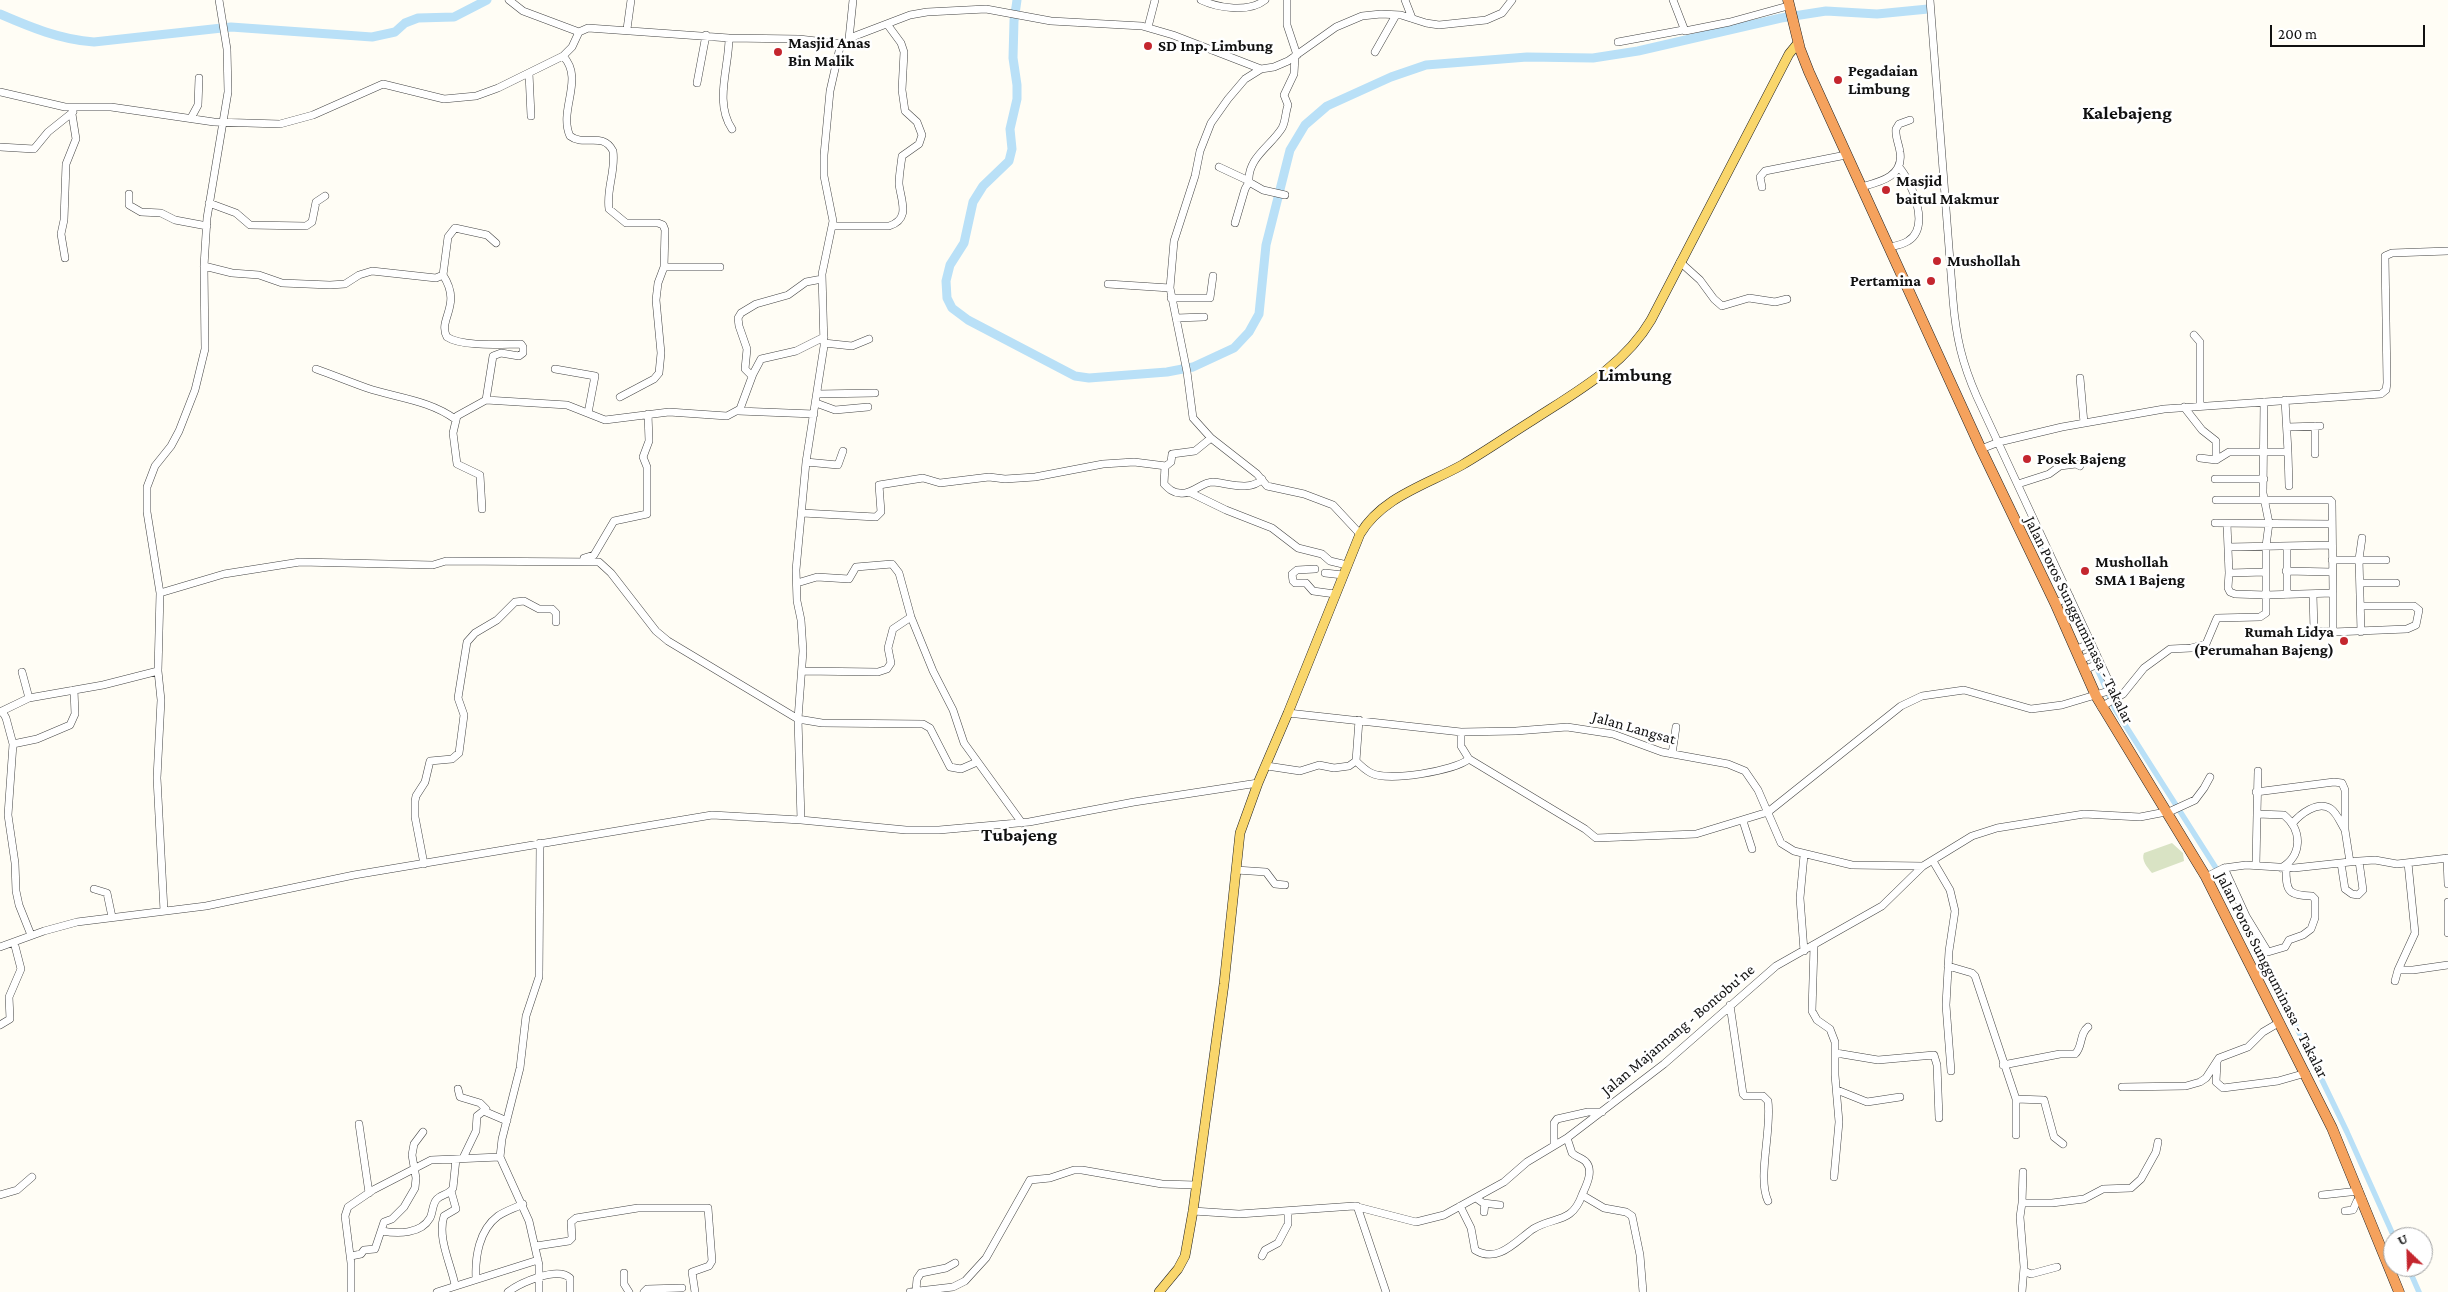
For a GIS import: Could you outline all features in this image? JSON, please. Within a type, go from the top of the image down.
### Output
[{"type":"highway","name":"Jalan Poros Sungguminasa - Takalar","points":[[1789,8],[1798,43],[1860,187],[1985,448],[2103,706],[2208,875],[2306,1073],[2360,1195],[2399,1292]]},
{"type":"main road","points":[[1159,1292],[1178,1269],[1184,1256],[1193,1211],[1224,984],[1240,833],[1258,783],[1267,766],[1360,534],[1369,519],[1395,500],[1461,465],[1583,388],[1612,366],[1634,345],[1647,327],[1789,54],[1798,43]]},
{"type":"street","points":[[164,911],[157,778],[161,700],[158,671],[160,593],[148,512],[147,487],[155,466],[172,446],[179,431],[199,377],[205,344],[204,266],[207,226],[209,203],[224,123],[228,65],[223,16],[219,0]]},
{"type":"street","points":[[509,0],[523,11],[579,32]]},
{"type":"street","points":[[627,29],[631,0]]},
{"type":"street","points":[[849,39],[853,0]]},
{"type":"street","points":[[1148,27],[1155,0]]},
{"type":"street","points":[[1201,0],[1213,6],[1242,8],[1256,6],[1264,0]]},
{"type":"street","points":[[1235,223],[1256,157],[1274,138],[1283,124],[1284,113],[1288,105],[1284,95],[1294,74],[1296,55],[1287,25],[1287,0]]},
{"type":"street","points":[[1405,0],[1412,18]]},
{"type":"street","points":[[1360,534],[1333,505],[1304,494],[1272,488],[1211,438],[1193,418],[1186,364],[1171,298],[1170,288],[1174,241],[1205,135],[1233,92],[1246,79],[1261,69],[1281,64],[1336,27],[1350,20],[1368,15],[1396,14],[1439,25],[1486,20],[1502,13],[1512,0]]},
{"type":"street","points":[[1673,0],[1683,30]]},
{"type":"street","points":[[1930,0],[1957,342],[1970,382],[2116,700]]},
{"type":"street","points":[[801,820],[798,719],[802,671],[802,630],[797,601],[797,552],[806,462],[824,340],[822,279],[832,226],[824,176],[824,155],[830,91],[838,51],[842,44],[849,39],[910,15],[978,8],[1051,21],[1124,24],[1148,27],[1261,69]]},
{"type":"street","points":[[1618,42],[1730,22],[1789,8]]},
{"type":"street","points":[[1375,52],[1396,14]]},
{"type":"street","points":[[832,226],[889,226],[898,223],[902,216],[904,204],[899,184],[902,156],[920,144],[922,135],[917,122],[905,111],[902,90],[904,52],[901,43],[887,24]]},
{"type":"street","points":[[0,92],[74,110],[111,107],[224,123],[267,125],[289,122],[314,115],[383,84],[440,98],[471,96],[498,88],[563,56],[572,47],[579,32],[588,28],[842,44]]},
{"type":"street","points":[[697,83],[706,35]]},
{"type":"street","points":[[729,38],[723,103],[724,112],[732,128]]},
{"type":"street","points":[[563,56],[571,65],[572,75],[567,111],[567,128],[570,136],[579,139],[606,141],[611,146],[614,157],[608,194],[609,209],[626,223],[663,225],[666,236],[664,267],[658,283],[656,300],[661,353],[659,373],[654,380],[620,397]]},
{"type":"street","points":[[529,73],[532,116]]},
{"type":"street","points":[[191,118],[198,105],[199,78]]},
{"type":"street","points":[[0,147],[30,150],[37,148],[48,132],[74,110]]},
{"type":"street","points":[[65,258],[61,234],[64,220],[66,164],[76,139],[74,110]]},
{"type":"street","points":[[1860,187],[1890,178],[1899,167],[1900,154],[1896,129],[1903,122],[1910,120]]},
{"type":"street","points":[[1762,187],[1760,178],[1768,170],[1846,155]]},
{"type":"street","points":[[1219,167],[1249,182],[1283,195]]},
{"type":"street","points":[[1889,247],[1908,241],[1916,228],[1916,196],[1899,167]]},
{"type":"street","points":[[129,194],[128,203],[136,210],[161,212],[175,220],[207,226]]},
{"type":"street","points":[[209,203],[236,213],[250,225],[306,226],[312,222],[316,202],[325,196]]},
{"type":"street","points":[[486,400],[493,356],[501,353],[519,356],[523,353],[523,347],[521,344],[472,343],[451,340],[447,337],[444,328],[452,298],[450,287],[443,275],[448,237],[454,228],[487,235],[496,243]]},
{"type":"street","points":[[1985,448],[1998,443],[2084,423],[2184,407],[2376,395],[2384,392],[2387,360],[2385,256],[2392,253],[2448,251]]},
{"type":"street","points":[[1680,262],[1700,280],[1714,299],[1722,306],[1749,298],[1775,302],[1787,299]]},
{"type":"street","points":[[204,266],[232,273],[259,274],[282,283],[330,285],[345,284],[359,275],[372,271],[426,278],[443,275]]},
{"type":"street","points":[[664,267],[720,267]]},
{"type":"street","points":[[1171,298],[1210,298],[1213,276]]},
{"type":"street","points":[[752,376],[744,369],[747,349],[738,326],[738,318],[741,313],[756,304],[788,295],[806,282],[822,279]]},
{"type":"street","points":[[1108,284],[1170,288]]},
{"type":"street","points":[[1176,318],[1204,318]]},
{"type":"street","points":[[2194,335],[2200,342],[2200,405]]},
{"type":"street","points":[[738,411],[761,359],[796,351],[824,340],[852,346],[869,339]]},
{"type":"street","points":[[316,369],[367,388],[418,401],[442,410],[455,419]]},
{"type":"street","points":[[555,369],[595,376],[588,413]]},
{"type":"street","points":[[2080,378],[2084,423]]},
{"type":"street","points":[[817,394],[874,393]]},
{"type":"street","points":[[482,509],[480,475],[456,462],[453,439],[455,419],[458,415],[486,400],[547,402],[567,405],[605,420],[681,412],[727,416],[738,411],[814,414]]},
{"type":"street","points":[[2285,400],[2289,486]]},
{"type":"street","points":[[2103,706],[2116,700],[2144,668],[2170,649],[2191,648],[2206,644],[2215,621],[2219,617],[2263,616],[2267,609],[2265,572],[2268,523],[2264,479],[2264,402]]},
{"type":"street","points":[[816,403],[835,410],[868,407]]},
{"type":"street","points":[[2184,407],[2202,430],[2216,441],[2216,460]]},
{"type":"street","points":[[571,562],[573,558],[588,558],[594,555],[614,521],[642,517],[647,514],[646,467],[643,457],[649,442],[648,414]]},
{"type":"street","points":[[2287,427],[2317,426],[2315,454]]},
{"type":"street","points":[[802,513],[876,517],[880,512],[879,485],[923,478],[940,483],[989,477],[1005,479],[1035,477],[1103,464],[1134,462],[1165,466],[1170,464],[1172,454],[1196,451],[1211,438]]},
{"type":"street","points":[[806,462],[838,465],[843,451]]},
{"type":"street","points":[[2200,458],[2216,460],[2229,452],[2288,452]]},
{"type":"street","points":[[2018,484],[2049,474],[2060,466],[2076,464],[2080,466]]},
{"type":"street","points":[[1165,466],[1162,480],[1166,486],[1179,493],[1189,492],[1208,483],[1248,485],[1258,483],[1262,479]]},
{"type":"street","points":[[2215,479],[2264,479]]},
{"type":"street","points":[[1189,492],[1226,510],[1272,528],[1298,548],[1322,554],[1330,561],[1347,565]]},
{"type":"street","points":[[2216,500],[2331,500],[2334,632]]},
{"type":"street","points":[[2215,523],[2332,524]]},
{"type":"street","points":[[2227,524],[2228,588],[2230,592],[2266,596],[2332,593]]},
{"type":"street","points":[[2361,632],[2360,560],[2362,538]]},
{"type":"street","points":[[2228,548],[2332,545]]},
{"type":"street","points":[[2286,546],[2287,595]]},
{"type":"street","points":[[2332,560],[2386,560]]},
{"type":"street","points":[[160,593],[224,574],[300,562],[433,564],[446,561],[596,562],[603,564],[656,631],[668,642],[798,719],[822,723],[923,724],[930,728],[950,767],[958,770],[976,762]]},
{"type":"street","points":[[797,583],[817,577],[849,579],[855,567],[890,563],[902,580],[911,617],[933,671],[953,710],[961,737],[976,762],[1014,809],[1022,823]]},
{"type":"street","points":[[1315,569],[1294,571],[1292,574],[1293,581],[1295,583],[1308,584],[1313,591],[1335,594]]},
{"type":"street","points":[[2286,571],[2332,572]]},
{"type":"street","points":[[2229,574],[2265,572]]},
{"type":"street","points":[[1325,573],[1343,575]]},
{"type":"street","points":[[2360,583],[2396,583]]},
{"type":"street","points":[[2313,594],[2314,631]]},
{"type":"street","points":[[2057,602],[2069,597]]},
{"type":"street","points":[[424,864],[415,817],[416,796],[425,782],[430,761],[452,759],[459,753],[464,715],[458,698],[467,642],[475,633],[497,620],[515,602],[524,601],[539,609],[552,609],[556,613],[556,622]]},
{"type":"street","points":[[2306,631],[2361,632],[2412,628],[2416,626],[2420,613],[2417,607],[2412,606],[2361,606]]},
{"type":"street","points":[[802,671],[875,672],[887,669],[891,663],[888,648],[893,629],[911,617]]},
{"type":"street","points":[[2077,649],[2090,644]]},
{"type":"street","points":[[2085,664],[2095,654]]},
{"type":"street","points":[[2085,664],[2100,664]]},
{"type":"street","points":[[31,935],[18,906],[9,820],[13,744],[6,718],[1,711],[29,698],[158,671]]},
{"type":"street","points":[[22,672],[29,698]]},
{"type":"street","points":[[13,744],[37,739],[70,726],[74,714],[74,690]]},
{"type":"street","points":[[1461,732],[1461,746],[1469,759],[1600,839],[1696,834],[1768,812],[1912,699],[1964,690],[2031,709],[2062,705],[2111,690]]},
{"type":"street","name":"Jalan Langsat","points":[[1288,713],[1461,732],[1577,727],[1620,735],[1648,748],[1728,764],[1745,771],[1758,790],[1781,843],[1804,855],[1852,865],[1923,866]]},
{"type":"street","points":[[1356,761],[1359,720]]},
{"type":"street","points":[[1672,754],[1676,727]]},
{"type":"street","points":[[1356,761],[1372,774],[1397,777],[1429,772],[1469,759]]},
{"type":"street","points":[[1267,766],[1300,771],[1319,765],[1330,768],[1349,766],[1356,761]]},
{"type":"street","points":[[2256,866],[2256,792],[2258,771]]},
{"type":"street","name":"Jalan Majannang - Bontobu'ne","points":[[1193,1211],[1239,1214],[1357,1206],[1421,1223],[1434,1220],[1504,1182],[1528,1162],[1554,1144],[1567,1138],[1664,1064],[1776,966],[1882,906],[1923,866],[1972,836],[1997,828],[2092,813],[2140,817],[2168,812],[2194,800],[2201,793],[2210,777]]},
{"type":"street","points":[[2256,792],[2334,782],[2342,783],[2345,790],[2345,830],[2350,862]]},
{"type":"street","points":[[0,947],[31,935],[77,922],[206,906],[354,875],[712,814],[922,831],[1022,823],[1134,802],[1258,783]]},
{"type":"street","points":[[2292,824],[2304,811],[2326,807],[2334,812],[2345,830]]},
{"type":"street","points":[[2257,814],[2281,814],[2292,824],[2298,839],[2298,850],[2283,868]]},
{"type":"street","points":[[1743,821],[1752,849]]},
{"type":"street","points":[[540,843],[539,977],[526,1016],[520,1068],[500,1157],[523,1204],[536,1246],[540,1292]]},
{"type":"street","points":[[1804,855],[1800,898],[1804,951]]},
{"type":"street","points":[[2208,875],[2222,869],[2256,866],[2283,868],[2359,861],[2408,863],[2447,858],[2448,884]]},
{"type":"street","points":[[1933,861],[1950,890],[1955,911],[1948,966],[1946,1005],[1952,1071]]},
{"type":"street","points":[[2341,863],[2344,888],[2352,894],[2358,895],[2363,890],[2359,861]]},
{"type":"street","points":[[2396,981],[2398,970],[2415,933],[2408,863]]},
{"type":"street","points":[[2222,869],[2265,951],[2269,952],[2285,947],[2289,940],[2306,933],[2313,926],[2315,918],[2315,899],[2312,896],[2300,896],[2292,893],[2287,885],[2283,868]]},
{"type":"street","points":[[1236,870],[1263,870],[1267,872],[1275,884],[1285,885]]},
{"type":"street","points":[[94,889],[107,893],[112,917]]},
{"type":"street","points":[[2448,902],[2448,933]]},
{"type":"street","points":[[0,1025],[10,1019],[9,996],[21,968],[14,942]]},
{"type":"street","points":[[1814,946],[1812,1011],[1817,1020],[1833,1034],[1836,1053],[1834,1073],[1837,1090],[1838,1144],[1834,1177]]},
{"type":"street","points":[[2398,970],[2448,965]]},
{"type":"street","points":[[1948,966],[1972,973],[1975,976],[2003,1065],[2016,1099],[2016,1135]]},
{"type":"street","points":[[1730,1005],[1743,1094],[1745,1096],[1765,1097],[1768,1101],[1768,1131],[1763,1188],[1768,1201]]},
{"type":"street","points":[[2122,1087],[2194,1084],[2206,1078],[2217,1060],[2234,1050],[2248,1047],[2264,1032],[2280,1022]]},
{"type":"street","points":[[2003,1065],[2060,1054],[2075,1054],[2080,1046],[2084,1031],[2088,1027]]},
{"type":"street","points":[[1836,1053],[1874,1060],[1934,1054],[1937,1065],[1939,1118]]},
{"type":"street","points":[[2217,1060],[2216,1082],[2223,1088],[2278,1081],[2306,1073]]},
{"type":"street","points":[[458,1089],[460,1097],[484,1105],[486,1112]]},
{"type":"street","points":[[1837,1090],[1867,1102],[1900,1097]]},
{"type":"street","points":[[2016,1099],[2044,1100],[2054,1137],[2063,1144]]},
{"type":"street","points":[[455,1285],[451,1264],[445,1254],[442,1223],[444,1216],[456,1209],[451,1191],[459,1159],[476,1131],[477,1116],[486,1112],[507,1120]]},
{"type":"street","points":[[1554,1144],[1554,1123],[1557,1119],[1588,1112],[1602,1112]]},
{"type":"street","points":[[360,1124],[369,1193]]},
{"type":"street","points":[[351,1256],[358,1255],[364,1250],[375,1249],[384,1222],[392,1219],[410,1197],[416,1183],[412,1155],[413,1149],[423,1132]]},
{"type":"street","points":[[1460,1206],[1471,1228],[1475,1250],[1485,1254],[1496,1254],[1518,1243],[1535,1228],[1570,1216],[1582,1195],[1588,1179],[1589,1167],[1585,1161],[1572,1153],[1567,1138]]},
{"type":"street","points":[[2022,1202],[2052,1203],[2084,1199],[2103,1189],[2131,1188],[2141,1179],[2157,1149],[2158,1142]]},
{"type":"street","points":[[351,1292],[351,1256],[346,1211],[369,1193],[431,1160],[500,1157]]},
{"type":"street","points":[[955,1263],[946,1268],[921,1273],[913,1291],[953,1287],[965,1280],[986,1258],[1028,1182],[1033,1179],[1050,1178],[1074,1170],[1082,1170],[1162,1184],[1196,1185]]},
{"type":"street","points":[[2022,1292],[2024,1271],[2020,1207],[2022,1202],[2023,1172]]},
{"type":"street","points":[[0,1195],[17,1190],[32,1177]]},
{"type":"street","points":[[382,1231],[395,1234],[416,1230],[430,1219],[437,1199],[451,1191]]},
{"type":"street","points":[[1582,1195],[1604,1208],[1626,1212],[1632,1216],[1640,1255],[1642,1292]]},
{"type":"street","points":[[2322,1195],[2360,1195],[2353,1210],[2345,1211]]},
{"type":"street","points":[[1476,1198],[1485,1203],[1500,1205]]},
{"type":"street","points":[[1484,1212],[1485,1203]]},
{"type":"street","points":[[476,1278],[478,1248],[489,1226],[501,1214],[523,1204]]},
{"type":"street","points":[[1357,1206],[1386,1292]]},
{"type":"street","points":[[536,1246],[569,1241],[572,1238],[571,1222],[576,1218],[638,1208],[708,1208],[712,1261],[709,1266],[692,1272],[695,1292]]},
{"type":"street","points":[[1262,1256],[1265,1250],[1278,1243],[1288,1224],[1288,1212]]},
{"type":"street","points":[[437,1292],[476,1278],[538,1260]]},
{"type":"street","points":[[2024,1271],[2031,1274],[2057,1266]]},
{"type":"street","points":[[624,1273],[624,1284],[629,1292]]},
{"type":"street","points":[[508,1292],[539,1276],[565,1274],[570,1279],[570,1292]]},
{"type":"street","points":[[644,1292],[647,1289],[682,1288]]},
{"type":"green space","points":[[2172,843],[2183,853],[2184,861],[2152,873],[2144,861],[2144,853]]},
{"type":"waterway","points":[[0,14],[58,36],[94,42],[231,27],[372,37],[395,32],[405,23],[418,18],[454,17],[487,0]]},
{"type":"waterway","points":[[1017,0],[1014,21],[1013,58],[1017,99],[1010,129],[1012,149],[1009,161],[983,186],[973,202],[964,243],[950,265],[946,281],[947,298],[952,308],[968,320],[1075,376],[1089,378],[1167,372],[1193,367],[1234,348],[1249,332],[1259,314],[1266,245],[1290,150],[1305,125],[1327,106],[1391,77],[1426,65],[1527,57],[1593,58],[1638,51],[1781,18],[1826,11],[1877,14],[1928,9]]},
{"type":"waterway","points":[[2036,532],[2115,709],[2235,898]]},
{"type":"waterway","points":[[2245,920],[2347,1132],[2390,1227]]},
{"type":"waterway","points":[[2412,1277],[2419,1292]]},
{"type":"place","name":"SD Inp. Limbung","points":[[1148,46]]},
{"type":"place","name":"Masjid Anas Bin Malik","points":[[778,52]]},
{"type":"place","name":"Pegadaian Limbung","points":[[1838,80]]},
{"type":"place","name":"Masjid baitul Makmur","points":[[1886,190]]},
{"type":"place","name":"Mushollah","points":[[1937,261]]},
{"type":"place","name":"Pertamina","points":[[1931,281]]},
{"type":"place","name":"Posek Bajeng","points":[[2027,459]]},
{"type":"place","name":"Mushollah SMA 1 Bajeng","points":[[2085,571]]},
{"type":"place","name":"Rumah Lidya (Perumahan Bajeng)","points":[[2344,641]]},
{"type":"district","name":"Kalebajeng","points":[[2127,113]]},
{"type":"district","name":"Limbung","points":[[1635,375]]},
{"type":"district","name":"Tubajeng","points":[[1019,835]]}]
